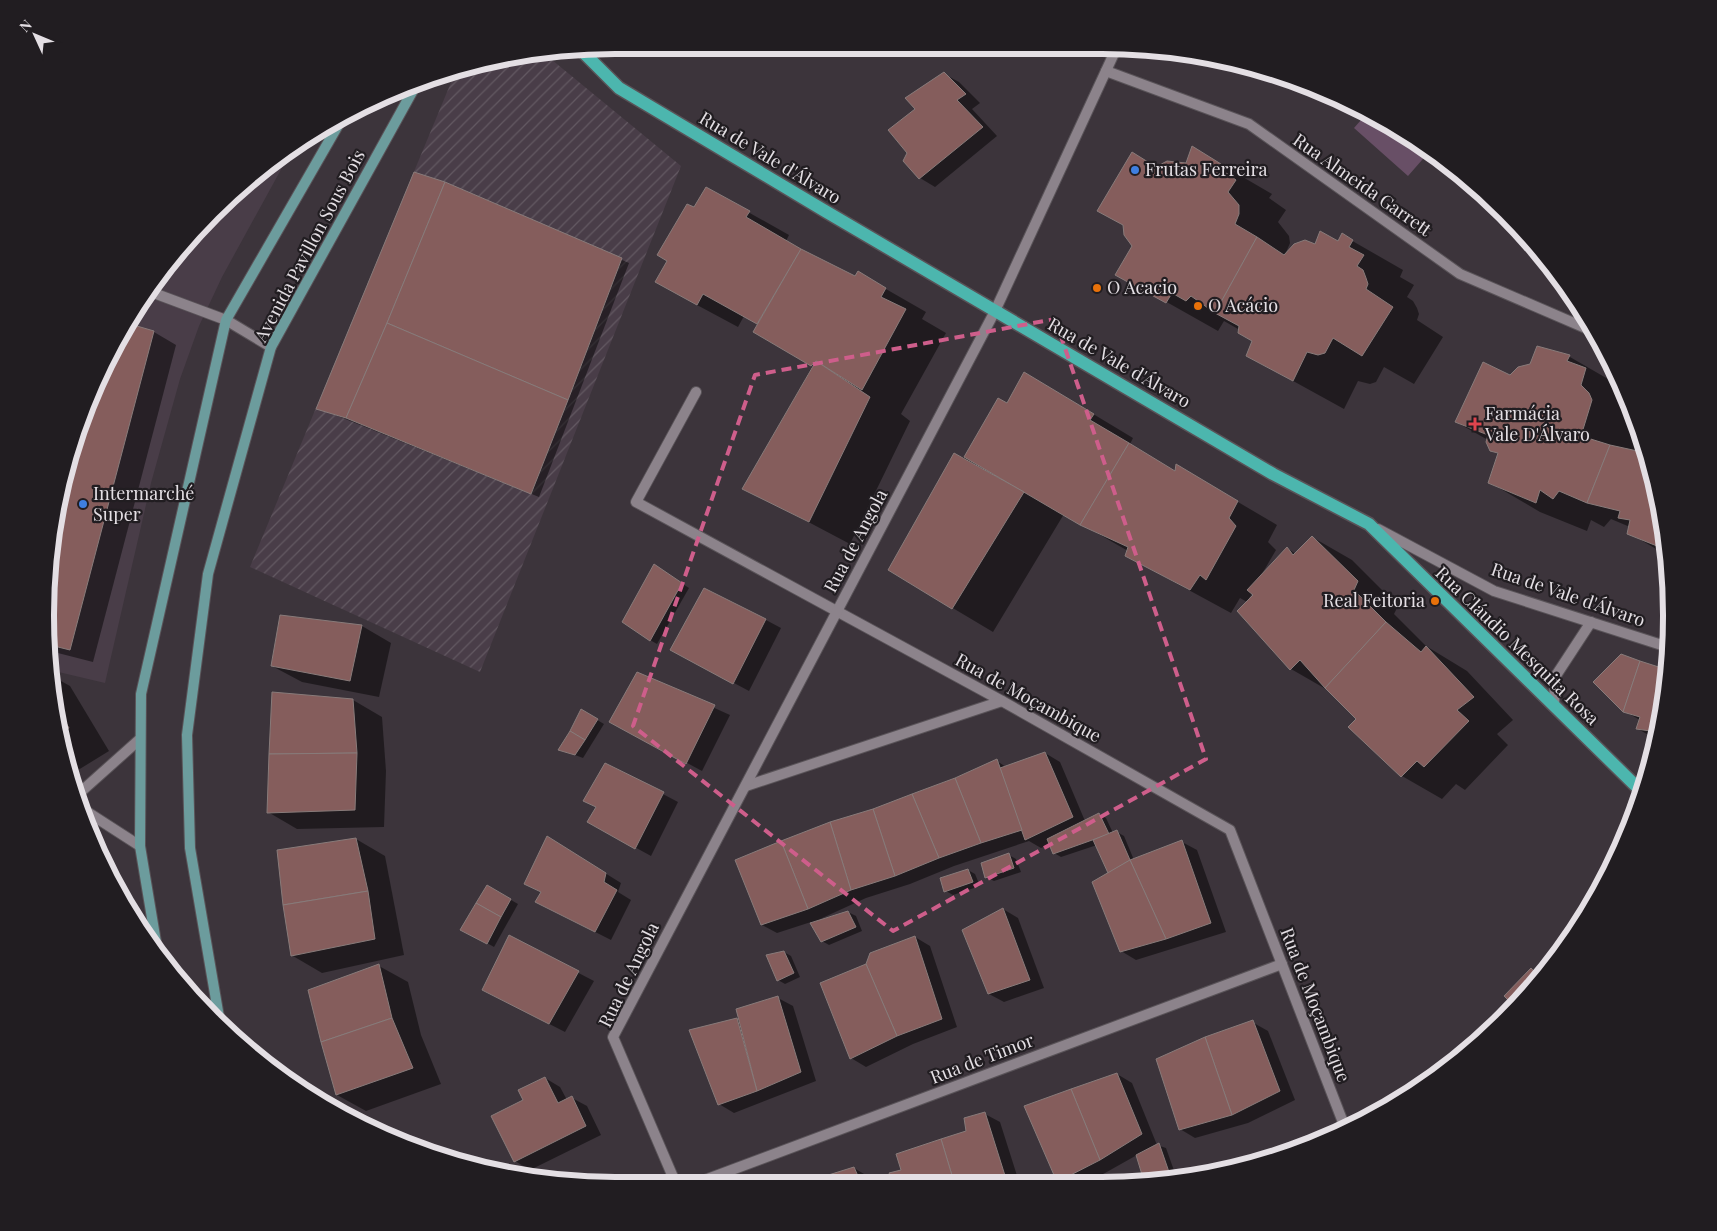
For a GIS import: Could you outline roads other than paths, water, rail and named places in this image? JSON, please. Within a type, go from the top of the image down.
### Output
[{"type":"main road","name":"Rua de Vale d'Álvaro","points":[[586,55],[620,88],[1273,474],[1368,524]]},
{"type":"main road","name":"Rua Cláudio Mesquita Rosa","points":[[1368,524],[1636,786]]},
{"type":"street","name":"Rua de Angola","points":[[673,1177],[613,1037],[995,311],[1113,54]]},
{"type":"street","name":"Rua Almeida Garrett","points":[[1106,72],[1249,124],[1460,274],[1583,327]]},
{"type":"street","name":"Avenida Pavillon Sous Bois","points":[[219,1013],[190,848],[187,735],[208,574],[271,347],[413,93]]},
{"type":"street","name":"Avenida Pavillon Sous Bois","points":[[155,938],[140,846],[141,694],[226,320],[336,128]]},
{"type":"street","points":[[155,294],[226,320],[271,347]]},
{"type":"street","name":"Rua de Moçambique","points":[[696,392],[636,502],[1002,701],[1230,830],[1343,1122]]},
{"type":"street","name":"Rua de Vale d'Álvaro","points":[[1368,524],[1494,591],[1662,645]]},
{"type":"street","points":[[1554,706],[1555,677],[1591,622]]},
{"type":"street","points":[[746,786],[1002,701]]},
{"type":"street","points":[[82,791],[140,739]]},
{"type":"street","points":[[91,814],[140,846]]},
{"type":"street","name":"Rua de Timor","points":[[713,1177],[1282,964]]},
{"type":"place","name":"Frutas Ferreira","points":[[1135,170]]},
{"type":"place","name":"O Acacio","points":[[1097,288]]},
{"type":"place","name":"O Acácio","points":[[1198,306]]},
{"type":"place","name":"Farmácia Vale D'Álvaro","points":[[1475,424]]},
{"type":"place","name":"Intermarché Super","points":[[83,504]]},
{"type":"place","name":"Real Feitoria","points":[[1435,601]]}]
